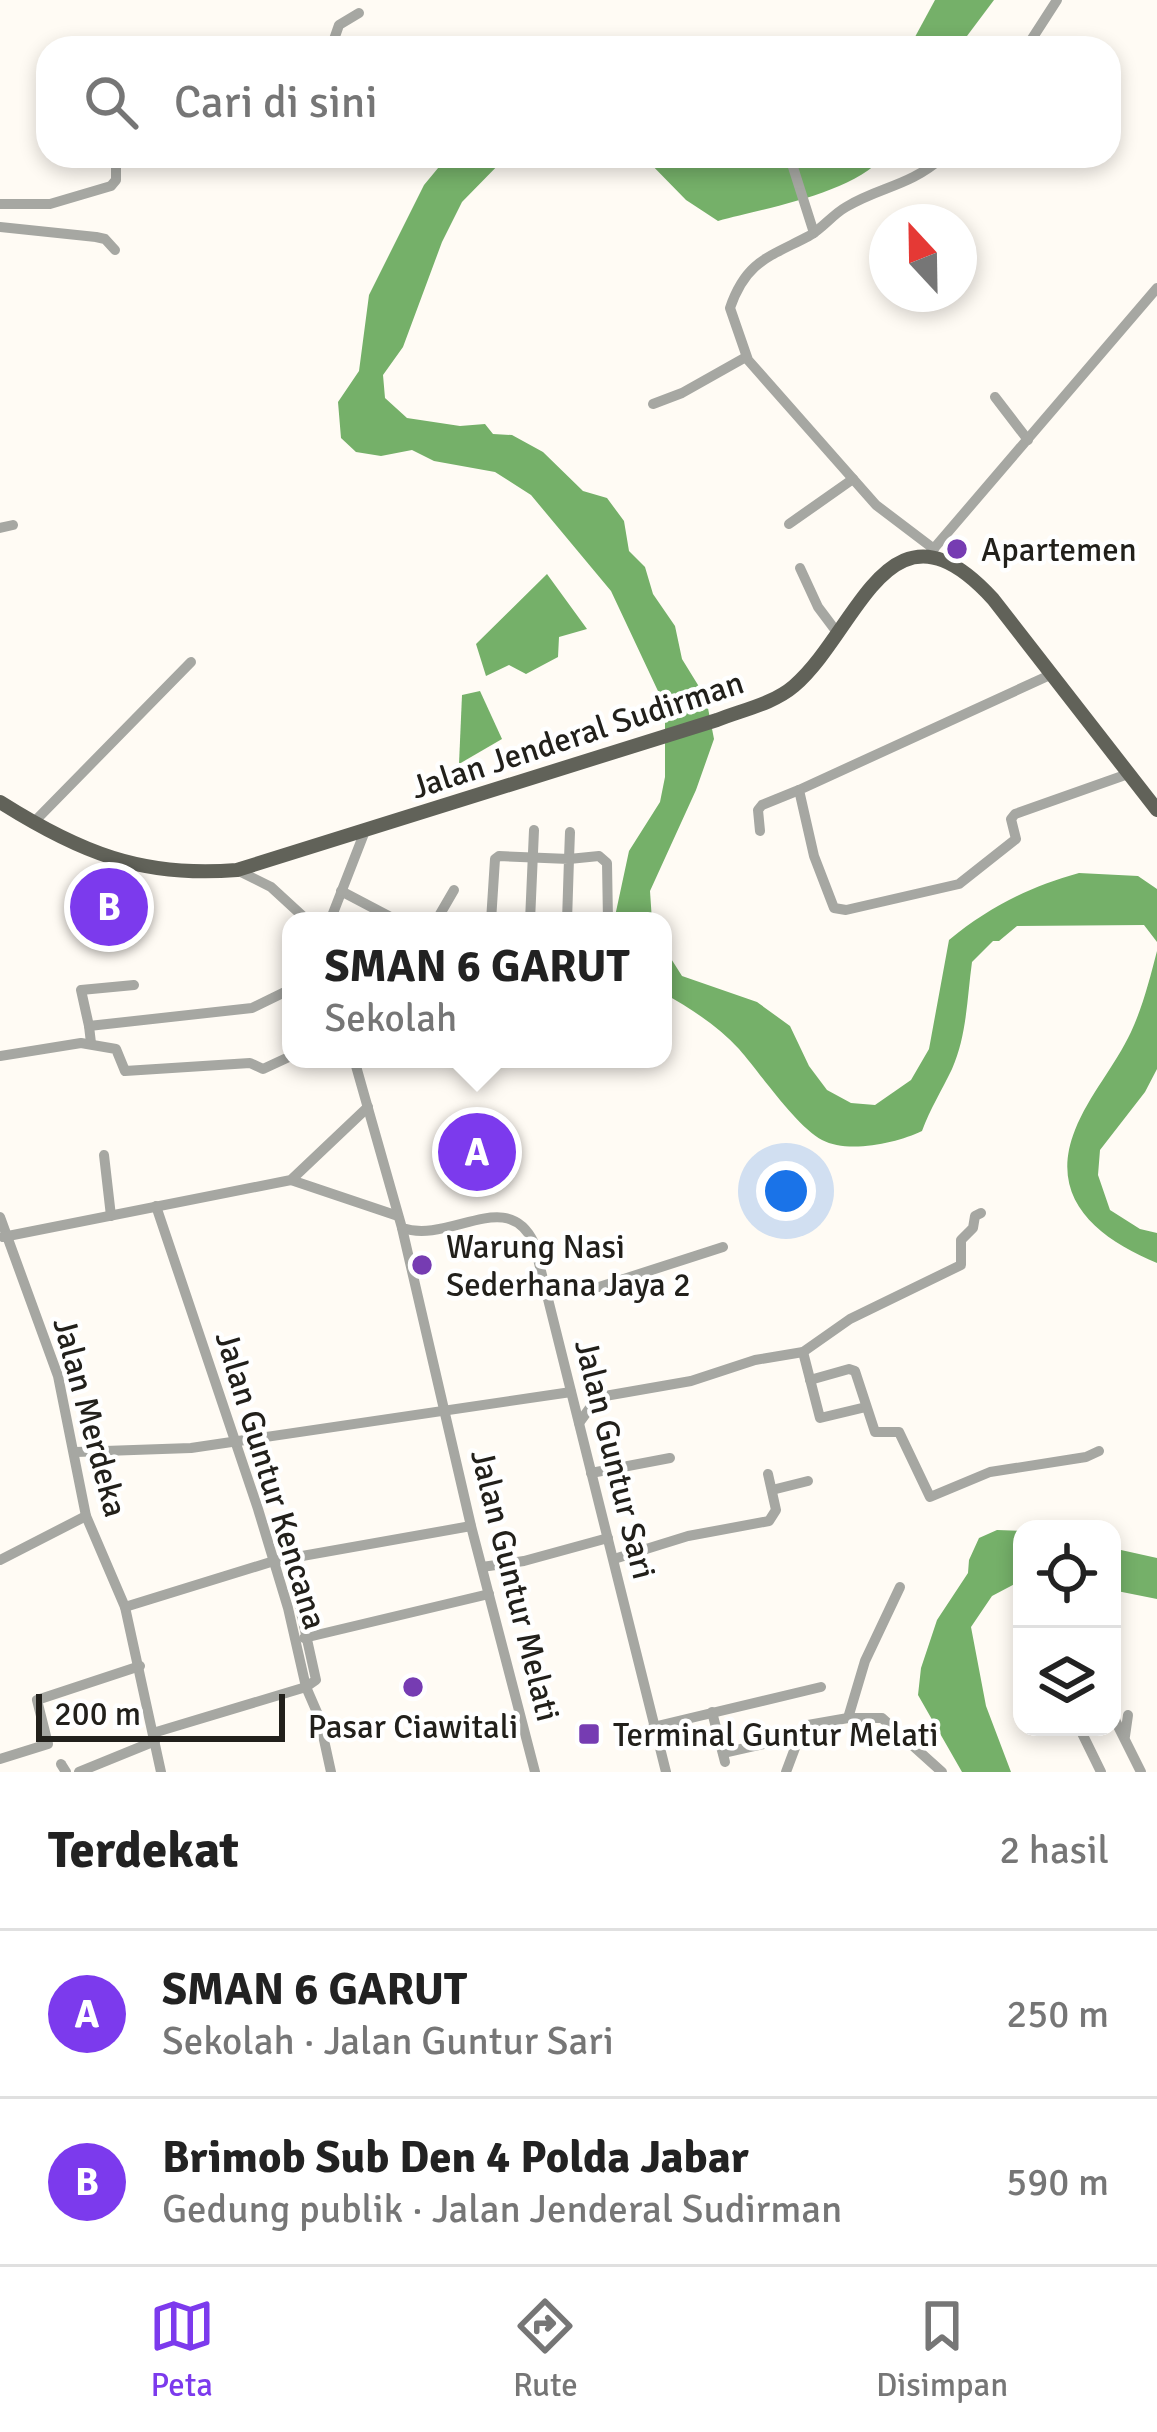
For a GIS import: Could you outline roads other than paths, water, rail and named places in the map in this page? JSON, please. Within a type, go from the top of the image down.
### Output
[{"type":"main road","name":"Jalan Jenderal Sudirman","points":[[0,802],[82,850],[148,869],[237,870],[717,720],[791,689],[877,577],[931,552]]},
{"type":"main road","points":[[931,552],[974,579],[1157,810]]},
{"type":"street","points":[[1034,36],[1057,0]]},
{"type":"street","points":[[335,36],[339,25],[359,14]]},
{"type":"street","points":[[0,204],[50,204],[111,186],[116,168]]},
{"type":"street","points":[[793,168],[814,233]]},
{"type":"street","points":[[929,168],[914,180],[844,208],[814,233],[761,260],[738,288],[730,308],[746,357],[876,506],[931,552],[1157,288]]},
{"type":"street","points":[[0,227],[105,239],[115,250]]},
{"type":"street","points":[[653,404],[746,357]]},
{"type":"street","points":[[995,397],[1028,440]]},
{"type":"street","points":[[789,524],[853,479]]},
{"type":"street","points":[[800,568],[836,631]]},
{"type":"street","points":[[34,822],[191,662]]},
{"type":"street","points":[[760,831],[758,810],[762,805],[1050,675]]},
{"type":"street","points":[[799,790],[814,856],[838,911],[959,884],[1018,836],[1012,820],[1015,814],[1128,774]]},
{"type":"street","points":[[531,912],[534,830]]},
{"type":"street","points":[[333,912],[365,831]]},
{"type":"street","points":[[568,912],[570,832]]},
{"type":"street","points":[[491,912],[496,858],[534,856],[599,856],[606,861],[608,912]]},
{"type":"street","points":[[237,870],[271,887],[298,912]]},
{"type":"street","points":[[441,912],[454,890]]},
{"type":"street","points":[[341,891],[379,912]]},
{"type":"street","points":[[91,1043],[81,990],[134,985]]},
{"type":"street","points":[[88,1026],[252,1008],[282,993]]},
{"type":"street","points":[[0,1056],[91,1043],[117,1050],[124,1071],[250,1063],[263,1069],[282,1060]]},
{"type":"street","name":"Jalan Guntur Melati","points":[[354,1068],[400,1222],[535,1772]]},
{"type":"street","points":[[291,1180],[368,1107]]},
{"type":"street","points":[[104,1155],[111,1216]]},
{"type":"street","points":[[3,1236],[291,1180],[400,1222]]},
{"type":"street","name":"Jalan Guntur Kencana","points":[[156,1206],[274,1561],[332,1772]]},
{"type":"street","points":[[579,1423],[605,1396],[691,1381],[755,1360],[803,1352],[850,1319],[962,1264],[961,1239],[981,1213]]},
{"type":"street","name":"Jalan Merdeka","points":[[0,1216],[3,1236],[46,1336],[76,1452],[86,1516],[125,1606],[160,1768]]},
{"type":"street","name":"Jalan Guntur Sari","points":[[400,1222],[431,1233],[491,1216],[506,1217],[529,1233],[666,1772]]},
{"type":"street","points":[[547,1290],[599,1287],[723,1247]]},
{"type":"street","points":[[803,1352],[820,1418],[866,1407]]},
{"type":"street","points":[[810,1380],[853,1370],[874,1432],[899,1432],[930,1498],[990,1472],[1100,1451]]},
{"type":"street","points":[[76,1452],[180,1449],[571,1392]]},
{"type":"street","points":[[591,1473],[670,1459]]},
{"type":"street","points":[[614,1559],[688,1536],[769,1521],[776,1510],[768,1474]]},
{"type":"street","points":[[772,1490],[808,1481]]},
{"type":"street","points":[[0,1560],[86,1516]]},
{"type":"street","points":[[125,1606],[274,1561],[471,1526]]},
{"type":"street","points":[[482,1567],[608,1538]]},
{"type":"street","points":[[80,1772],[154,1737],[306,1687],[317,1677],[289,1558]]},
{"type":"street","points":[[848,1718],[865,1661],[900,1587]]},
{"type":"street","points":[[295,1640],[489,1594]]},
{"type":"street","points":[[9,1772],[2,1758],[48,1744],[38,1700],[140,1666]]},
{"type":"street","points":[[653,1726],[821,1687]]},
{"type":"street","points":[[712,1712],[724,1757],[772,1742],[796,1745]]},
{"type":"street","points":[[1125,1739],[1128,1715]]},
{"type":"street","points":[[786,1772],[808,1725],[848,1718],[888,1720],[942,1772]]},
{"type":"street","points":[[1121,1731],[1141,1772]]},
{"type":"street","points":[[1083,1736],[1101,1772]]},
{"type":"street","points":[[146,1772],[160,1768]]},
{"type":"place","name":"Apartemen","points":[[957,549]]},
{"type":"place","name":"Brimob Sub Den 4 Polda Jabar","points":[[109,907]]},
{"type":"place","name":"SMAN 6 GARUT","points":[[477,1152]]},
{"type":"place","name":"Warung Nasi Sederhana Jaya 2","points":[[422,1265]]},
{"type":"place","name":"Pasar Ciawitali","points":[[413,1687]]},
{"type":"place","name":"Terminal Guntur Melati","points":[[589,1734]]}]
